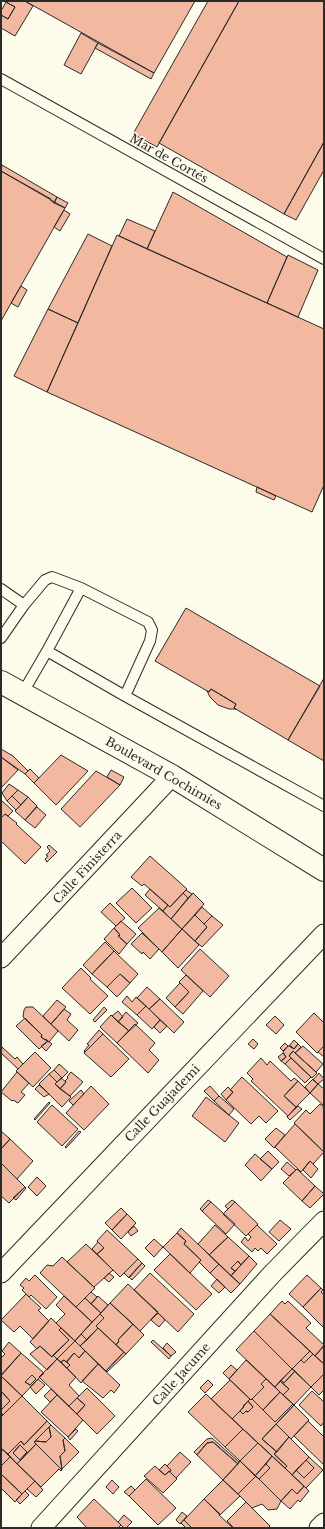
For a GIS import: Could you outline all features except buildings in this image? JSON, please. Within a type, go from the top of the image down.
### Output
[{"type":"main road","name":"Boulevard Cochimies","points":[[1,682],[172,776],[324,870]]},
{"type":"street","name":"Calle Finisterra","points":[[1,958],[172,776]]},
{"type":"street","name":"Calle Guajademi","points":[[1,1273],[324,934]]},
{"type":"street","name":"Calle Jacume","points":[[40,1528],[272,1274],[324,1221]]},
{"type":"street","points":[[320,1528],[324,1523]]},
{"type":"lane","name":"Mar de Cortés","points":[[1,80],[324,259]]},
{"type":"lane","points":[[1,638],[24,605],[45,580],[52,577],[81,588],[148,622],[152,630],[150,641],[125,696]]},
{"type":"lane","points":[[22,694],[81,588]]},
{"type":"lane","points":[[1,589],[24,605]]},
{"type":"lane","points":[[47,651],[324,806]]}]
